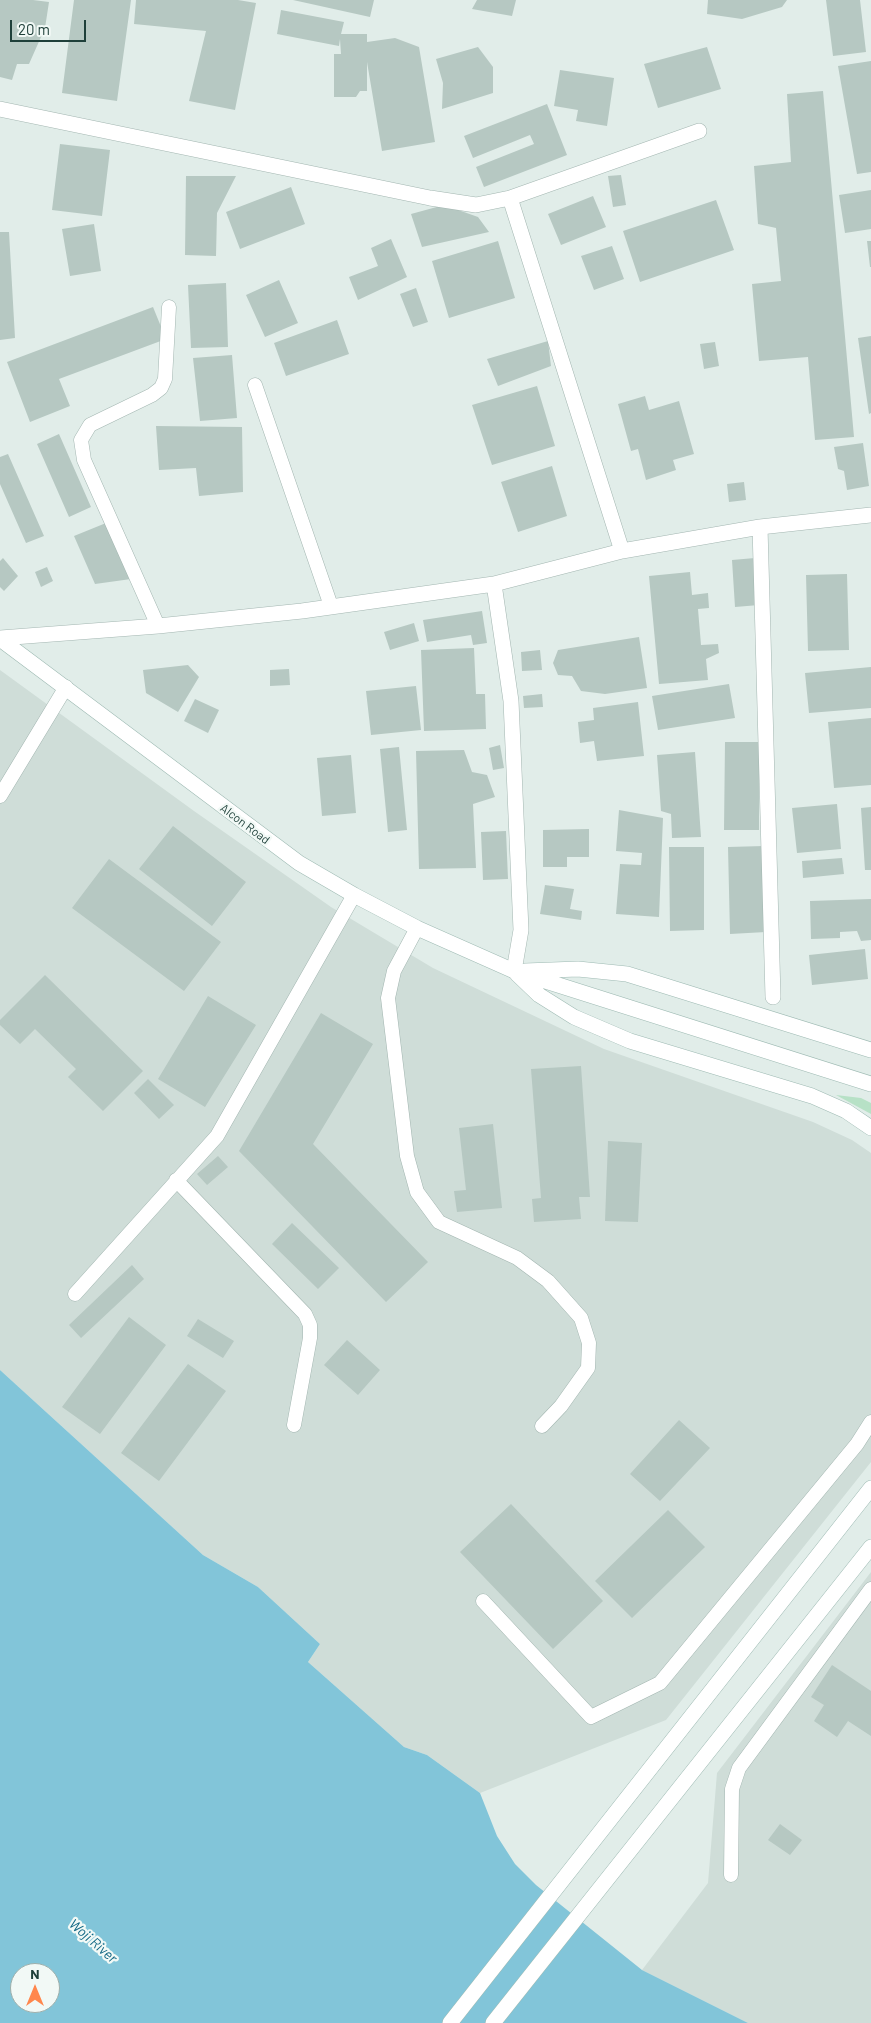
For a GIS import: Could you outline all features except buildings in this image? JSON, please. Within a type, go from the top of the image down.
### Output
[{"type":"main road","points":[[0,109],[461,204],[476,205],[510,198],[698,131]]},
{"type":"main road","points":[[510,198],[622,551]]},
{"type":"main road","points":[[0,638],[158,626],[494,584],[622,551],[760,527],[871,515]]},
{"type":"main road","points":[[760,527],[772,997]]},
{"type":"main road","points":[[494,584],[511,701],[521,930],[514,971]]},
{"type":"main road","name":"Alcon Road","points":[[0,638],[299,863],[417,928],[514,971]]},
{"type":"main road","points":[[514,971],[578,969],[627,974],[871,1050]]},
{"type":"main road","points":[[514,971],[834,1070],[871,1084]]},
{"type":"main road","points":[[514,971],[539,996],[574,1017],[630,1041],[812,1096],[846,1112],[871,1128]]},
{"type":"main road","points":[[450,2023],[871,1488]]},
{"type":"main road","points":[[493,2023],[871,1548]]},
{"type":"lane","points":[[158,626],[84,460],[81,440],[90,426],[152,395],[161,388],[165,380],[168,306]]},
{"type":"lane","points":[[255,385],[330,606]]},
{"type":"lane","points":[[0,796],[66,687]]},
{"type":"lane","points":[[75,1294],[217,1136],[354,895]]},
{"type":"lane","points":[[417,928],[394,972],[388,998],[407,1156],[417,1192],[439,1222],[517,1258],[548,1281],[580,1318],[589,1343],[588,1368],[561,1406],[542,1426]]},
{"type":"lane","points":[[176,1180],[305,1314],[310,1325],[310,1338],[294,1425]]},
{"type":"lane","points":[[483,1601],[591,1717],[660,1683],[857,1444],[871,1422]]},
{"type":"lane","points":[[731,1876],[732,1789],[739,1768],[871,1589]]},
{"type":"shaded area","points":[[0,670],[194,811],[331,907],[433,968],[604,1049],[813,1122],[852,1140],[871,1153],[871,1462],[666,1720],[480,1793],[427,1755],[404,1747],[308,1662],[320,1644],[258,1587],[203,1555],[0,1370]]},
{"type":"shaded area","points":[[871,1572],[871,2023],[748,2023],[642,1970],[708,1883],[717,1773]]},
{"type":"green space","points":[[836,1095],[861,1098],[871,1103],[871,1114]]},
{"type":"water","name":"Woji River","points":[[0,1370],[203,1555],[258,1587],[320,1644],[308,1662],[404,1747],[427,1755],[480,1793],[497,1836],[515,1864],[536,1885],[642,1970],[748,2023],[0,2023]]}]
